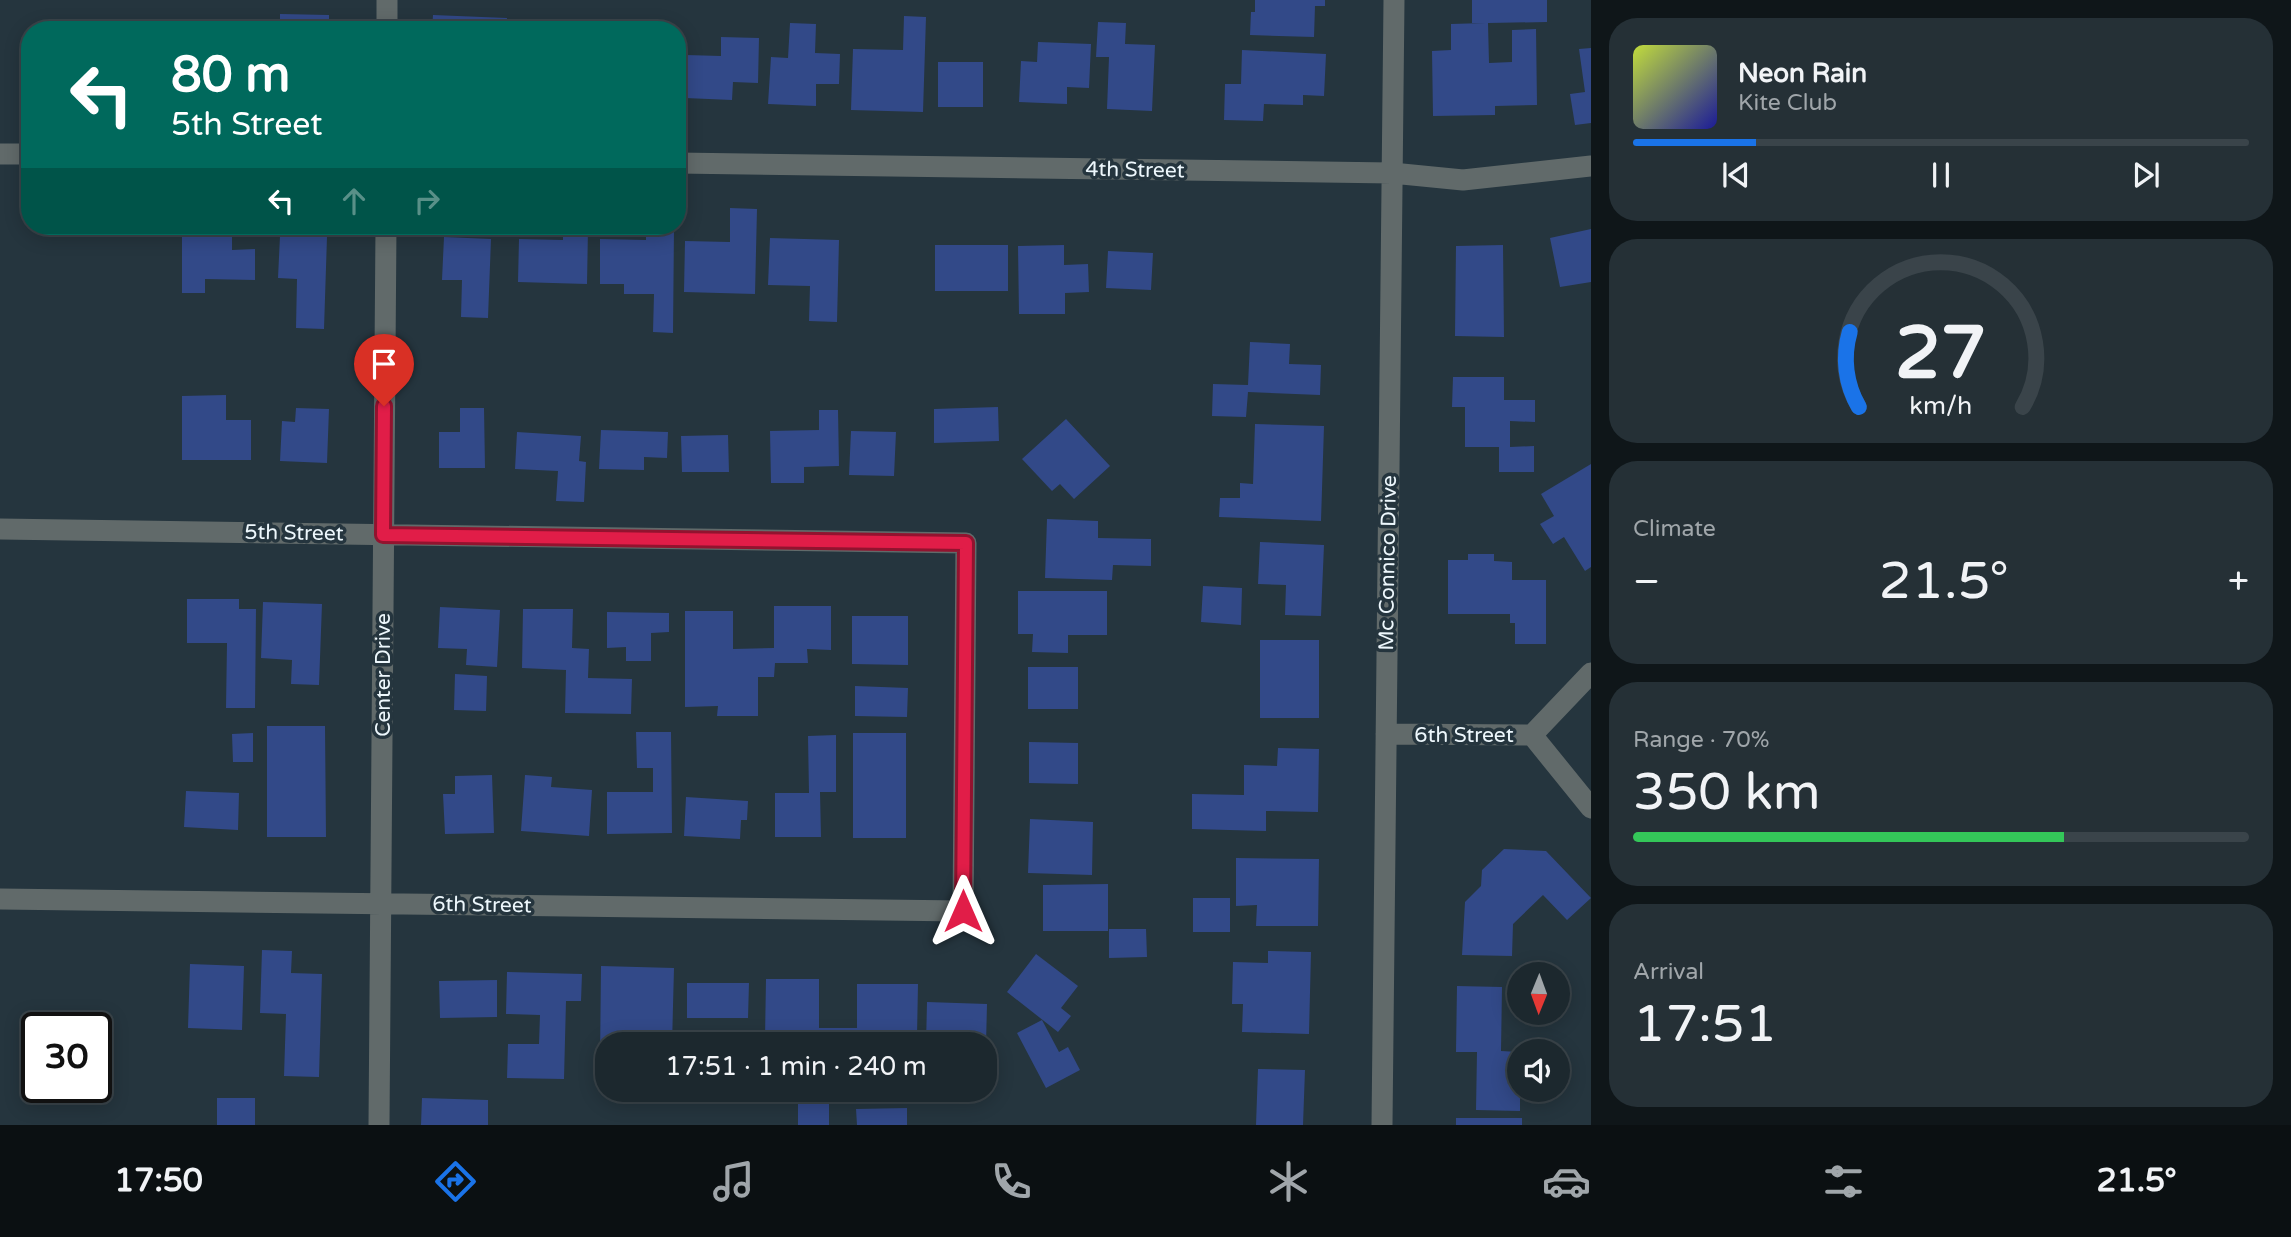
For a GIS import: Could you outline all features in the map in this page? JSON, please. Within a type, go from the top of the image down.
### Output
[{"type":"street","points":[[387,0],[387,21]]},
{"type":"street","name":"Mc Connico Drive","points":[[1382,1125],[1394,0]]},
{"type":"street","points":[[0,154],[21,154]]},
{"type":"street","name":"4th Street","points":[[686,163],[1392,173],[1463,180],[1591,166]]},
{"type":"street","name":"Center Drive","points":[[379,1125],[386,235]]},
{"type":"street","name":"5th Street","points":[[0,529],[966,543],[963,911]]},
{"type":"street","points":[[1532,735],[1591,673]]},
{"type":"street","name":"6th Street","points":[[1386,734],[1532,735],[1591,808]]},
{"type":"street","name":"6th Street","points":[[0,899],[963,911]]},
{"type":"building","points":[[1255,0],[1325,0],[1325,6],[1315,6],[1314,37],[1250,35],[1251,12],[1255,12]]},
{"type":"building","points":[[1472,0],[1547,0],[1547,22],[1488,23],[1489,63],[1512,62],[1512,30],[1536,29],[1537,105],[1495,106],[1495,115],[1433,116],[1432,51],[1451,50],[1451,24],[1485,23],[1472,23]]},
{"type":"building","points":[[280,14],[329,15],[329,21],[280,21]]},
{"type":"building","points":[[433,15],[507,18],[507,21],[433,21]]},
{"type":"building","points":[[904,16],[926,17],[923,112],[851,110],[853,49],[903,50]]},
{"type":"building","points":[[1098,22],[1126,23],[1125,44],[1155,45],[1152,111],[1107,109],[1109,57],[1096,57]]},
{"type":"building","points":[[790,23],[816,24],[815,53],[840,54],[839,84],[816,84],[816,106],[768,104],[771,57],[788,58]]},
{"type":"building","points":[[721,37],[759,38],[758,83],[733,82],[732,100],[686,98],[686,55],[721,56]]},
{"type":"building","points":[[1038,42],[1091,44],[1089,88],[1067,87],[1067,104],[1019,102],[1021,61],[1037,62]]},
{"type":"building","points":[[1591,48],[1591,123],[1575,125],[1570,94],[1585,92],[1579,49]]},
{"type":"building","points":[[1242,50],[1326,54],[1324,96],[1303,95],[1303,105],[1264,104],[1263,121],[1224,120],[1225,84],[1241,84]]},
{"type":"building","points":[[938,62],[983,62],[983,107],[938,107]]},
{"type":"building","points":[[730,208],[757,209],[755,294],[684,292],[685,241],[730,242]]},
{"type":"building","points":[[1591,229],[1591,282],[1560,287],[1550,238]]},
{"type":"building","points":[[182,235],[232,235],[232,250],[255,249],[255,280],[205,279],[205,293],[182,293]]},
{"type":"building","points":[[563,235],[588,235],[587,284],[518,282],[519,239],[563,240]]},
{"type":"building","points":[[646,235],[674,235],[673,333],[653,332],[654,294],[624,294],[624,284],[600,284],[600,239],[646,240]]},
{"type":"building","points":[[280,236],[327,237],[324,329],[296,328],[297,279],[278,278]]},
{"type":"building","points":[[444,237],[491,239],[488,318],[461,317],[462,280],[442,280]]},
{"type":"building","points":[[770,238],[839,240],[837,322],[809,321],[810,286],[768,285]]},
{"type":"building","points":[[935,245],[1008,245],[1008,291],[935,291]]},
{"type":"building","points":[[1064,245],[1064,265],[1088,264],[1089,292],[1065,293],[1065,314],[1019,314],[1018,246]]},
{"type":"building","points":[[1503,245],[1504,337],[1455,336],[1456,246]]},
{"type":"building","points":[[1108,251],[1153,253],[1151,290],[1106,288]]},
{"type":"building","points":[[1250,342],[1290,344],[1289,364],[1321,365],[1320,395],[1248,392],[1246,417],[1212,416],[1213,384],[1248,385]]},
{"type":"building","points":[[1453,377],[1504,377],[1504,400],[1535,400],[1535,422],[1510,421],[1510,447],[1534,446],[1534,472],[1499,472],[1499,447],[1465,447],[1465,407],[1452,407]]},
{"type":"building","points":[[226,395],[226,420],[251,420],[251,460],[182,460],[182,396]]},
{"type":"building","points":[[998,407],[999,441],[934,443],[934,409]]},
{"type":"building","points":[[296,408],[329,409],[327,463],[280,461],[282,421],[295,422]]},
{"type":"building","points":[[460,408],[484,408],[485,468],[439,468],[439,432],[460,432]]},
{"type":"building","points":[[819,410],[838,410],[839,466],[804,467],[804,483],[771,483],[770,431],[819,430]]},
{"type":"building","points":[[1066,419],[1110,466],[1074,499],[1060,484],[1052,491],[1022,459]]},
{"type":"building","points":[[1255,424],[1324,426],[1321,521],[1219,517],[1220,498],[1240,498],[1240,483],[1253,484]]},
{"type":"building","points":[[601,430],[668,432],[667,458],[644,457],[644,470],[599,469]]},
{"type":"building","points":[[851,431],[896,432],[894,476],[849,475]]},
{"type":"building","points":[[517,432],[581,436],[579,461],[586,462],[584,502],[556,501],[558,471],[515,469]]},
{"type":"building","points":[[728,435],[729,472],[682,472],[681,436]]},
{"type":"building","points":[[1591,464],[1591,567],[1585,571],[1564,537],[1553,544],[1540,524],[1554,516],[1541,494]]},
{"type":"building","points":[[1047,519],[1098,521],[1098,538],[1151,539],[1151,566],[1113,565],[1112,580],[1045,578]]},
{"type":"building","points":[[1260,542],[1324,545],[1321,616],[1285,615],[1286,585],[1258,584]]},
{"type":"building","points":[[1468,554],[1494,554],[1494,561],[1512,562],[1512,580],[1546,580],[1546,644],[1515,644],[1515,623],[1510,623],[1510,614],[1448,614],[1448,560],[1468,560]]},
{"type":"building","points":[[1203,586],[1242,588],[1241,625],[1201,622]]},
{"type":"building","points":[[1018,591],[1107,591],[1107,635],[1068,635],[1068,653],[1032,652],[1033,634],[1018,634]]},
{"type":"building","points":[[187,599],[239,599],[239,609],[256,609],[255,708],[226,708],[227,643],[187,643]]},
{"type":"building","points":[[263,602],[322,604],[319,685],[291,684],[292,660],[261,658]]},
{"type":"building","points":[[774,606],[831,606],[831,650],[807,649],[808,663],[775,663],[774,677],[758,677],[758,716],[717,716],[718,706],[685,707],[685,611],[733,611],[733,649],[774,648]]},
{"type":"building","points":[[440,607],[500,610],[497,667],[466,665],[467,649],[438,648]]},
{"type":"building","points":[[523,609],[573,609],[572,648],[589,649],[588,678],[632,679],[631,714],[565,713],[566,670],[522,668]]},
{"type":"building","points":[[607,612],[669,613],[669,632],[651,633],[651,661],[626,661],[626,647],[607,648]]},
{"type":"building","points":[[852,616],[908,616],[908,665],[852,664]]},
{"type":"building","points":[[1260,640],[1319,640],[1319,718],[1260,718]]},
{"type":"building","points":[[1028,667],[1078,667],[1078,709],[1028,709]]},
{"type":"building","points":[[455,674],[487,676],[486,711],[454,710]]},
{"type":"building","points":[[855,686],[908,688],[907,717],[855,716]]},
{"type":"building","points":[[267,726],[325,726],[326,837],[267,837]]},
{"type":"building","points":[[636,732],[671,732],[672,833],[607,834],[607,792],[653,792],[653,768],[637,768]]},
{"type":"building","points":[[253,733],[253,762],[233,762],[232,734]]},
{"type":"building","points":[[853,733],[906,733],[906,838],[853,838]]},
{"type":"building","points":[[836,735],[836,792],[820,792],[821,837],[775,837],[775,793],[809,793],[808,736]]},
{"type":"building","points":[[1029,742],[1078,743],[1078,784],[1029,783]]},
{"type":"building","points":[[1278,748],[1319,749],[1318,812],[1266,811],[1266,831],[1192,829],[1192,794],[1244,795],[1244,765],[1277,766]]},
{"type":"building","points":[[492,775],[494,833],[445,834],[443,794],[455,794],[455,776]]},
{"type":"building","points":[[525,775],[552,777],[551,787],[592,790],[589,836],[521,831]]},
{"type":"building","points":[[186,791],[239,793],[238,830],[184,827]]},
{"type":"building","points":[[686,797],[748,801],[747,820],[741,820],[740,839],[684,836]]},
{"type":"building","points":[[1030,819],[1093,822],[1092,875],[1028,873]]},
{"type":"building","points":[[1504,849],[1546,851],[1591,898],[1567,920],[1543,895],[1513,924],[1512,956],[1462,955],[1465,902],[1481,886],[1482,870]]},
{"type":"building","points":[[1236,858],[1319,859],[1318,926],[1256,926],[1257,905],[1236,906]]},
{"type":"building","points":[[1108,884],[1108,931],[1043,931],[1043,885]]},
{"type":"building","points":[[1193,898],[1230,898],[1230,932],[1193,932]]},
{"type":"building","points":[[1109,929],[1146,929],[1147,957],[1109,958]]},
{"type":"building","points":[[262,950],[292,951],[291,973],[322,974],[319,1077],[284,1076],[286,1014],[260,1013]]},
{"type":"building","points":[[1268,951],[1311,952],[1309,1034],[1242,1032],[1243,1004],[1232,1004],[1233,962],[1268,963]]},
{"type":"building","points":[[1036,954],[1078,986],[1061,1008],[1071,1016],[1058,1032],[1007,992]]},
{"type":"building","points":[[190,964],[244,966],[242,1030],[188,1028]]},
{"type":"building","points":[[601,966],[674,968],[672,1032],[600,1032]]},
{"type":"building","points":[[507,972],[582,974],[581,1001],[566,1001],[564,1079],[507,1078],[508,1044],[539,1044],[540,1015],[506,1014]]},
{"type":"building","points":[[766,979],[819,979],[819,1028],[857,1028],[857,984],[918,984],[917,1032],[765,1032]]},
{"type":"building","points":[[497,980],[497,1017],[440,1018],[439,981]]},
{"type":"building","points":[[687,983],[749,983],[748,1018],[687,1018]]},
{"type":"building","points":[[1457,986],[1502,987],[1501,1051],[1507,1051],[1507,1102],[1520,1102],[1520,1111],[1476,1110],[1477,1052],[1456,1052]]},
{"type":"building","points":[[927,1002],[987,1004],[986,1032],[926,1032]]},
{"type":"building","points":[[1042,1020],[1059,1052],[1068,1047],[1080,1070],[1046,1088],[1017,1033]]},
{"type":"building","points":[[1258,1069],[1305,1070],[1303,1125],[1256,1125]]},
{"type":"building","points":[[217,1098],[255,1098],[255,1125],[217,1125]]},
{"type":"building","points":[[422,1098],[488,1100],[488,1125],[421,1125]]},
{"type":"building","points":[[798,1104],[829,1104],[829,1125],[798,1125]]},
{"type":"building","points":[[907,1108],[907,1125],[857,1125],[856,1109]]},
{"type":"building","points":[[1456,1118],[1522,1118],[1522,1125],[1456,1125]]},
{"type":"route","points":[[384,406],[383,535],[966,543],[963,911]]}]
